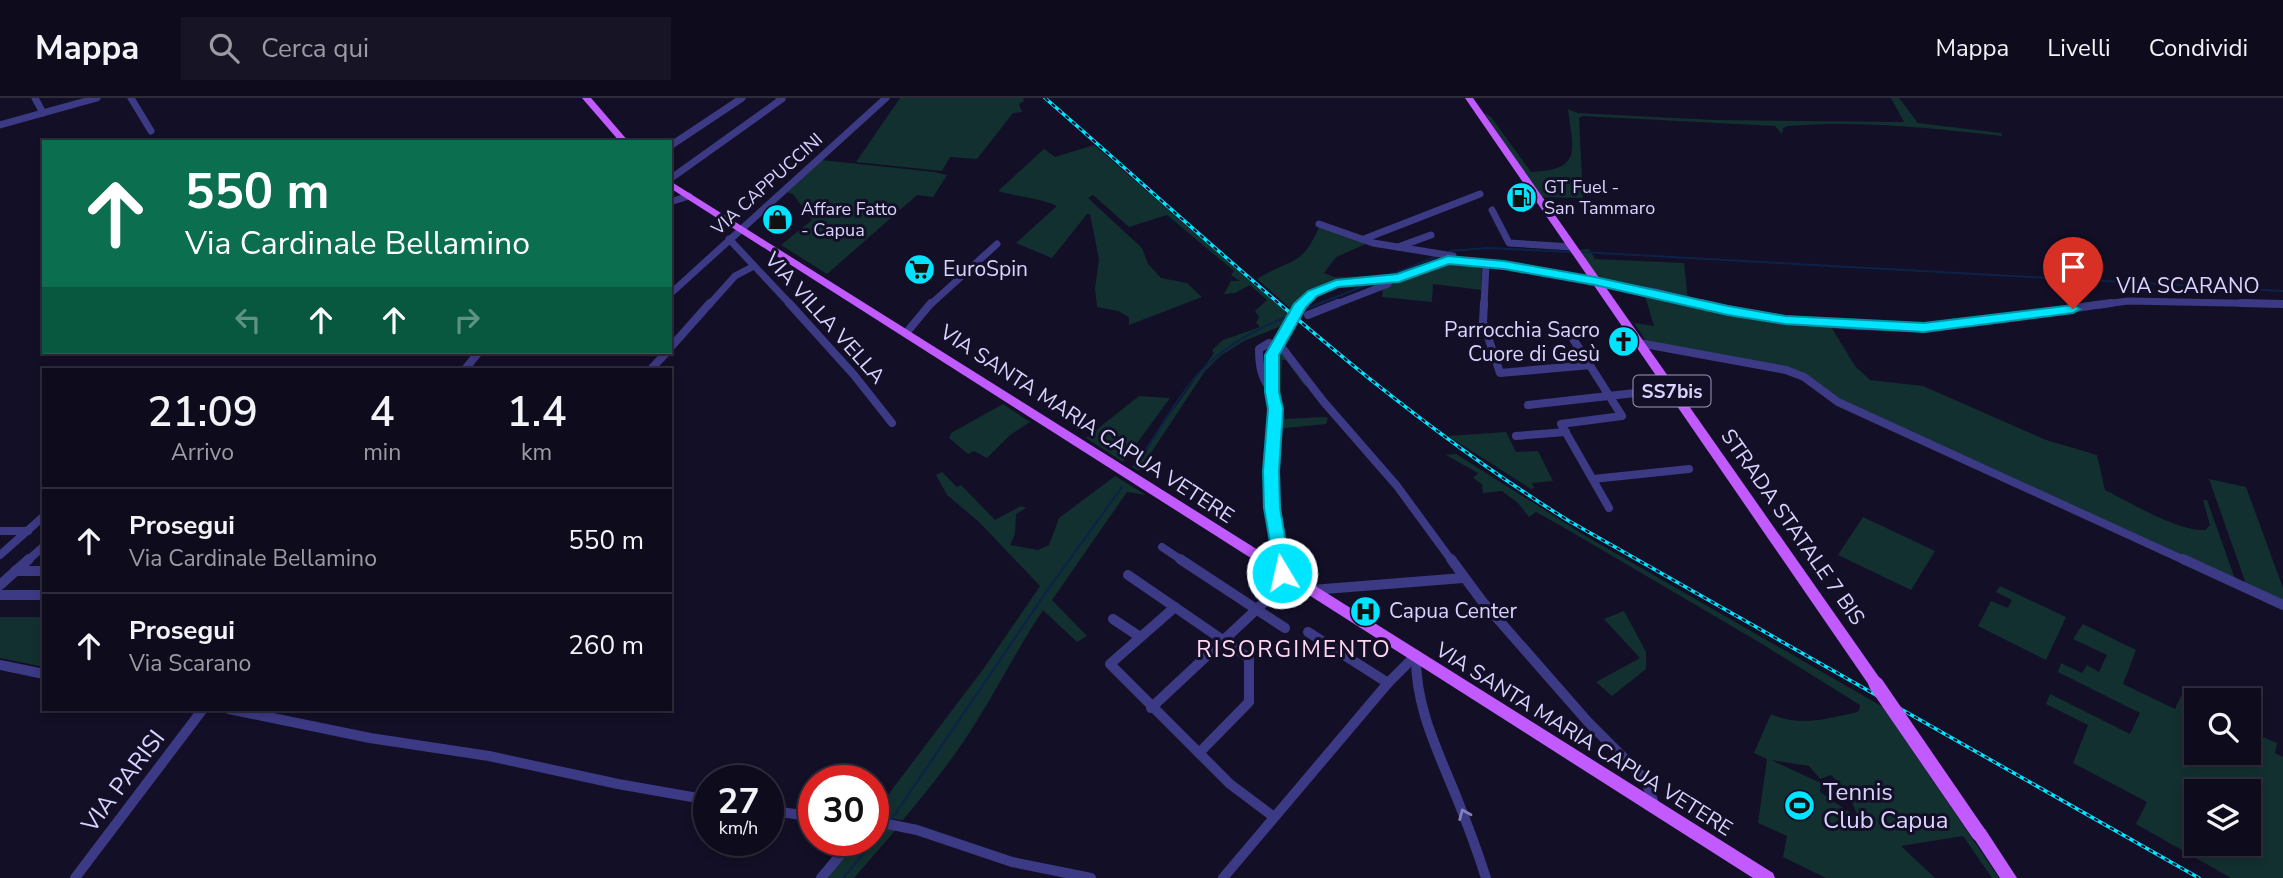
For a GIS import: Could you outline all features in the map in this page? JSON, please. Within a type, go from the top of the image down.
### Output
[{"type":"main road","points":[[586,98],[623,140]]},
{"type":"main road","name":"STRADA STATALE 7 BIS","points":[[1469,98],[2009,878]]},
{"type":"main road","name":"VIA SANTA MARIA CAPUA VETERE","points":[[672,183],[689,196],[1766,878]]},
{"type":"street","points":[[35,98],[43,113]]},
{"type":"street","points":[[0,125],[97,98]]},
{"type":"street","points":[[131,98],[151,131]]},
{"type":"street","points":[[672,145],[742,98]]},
{"type":"street","points":[[672,180],[782,99],[779,98]]},
{"type":"street","name":"VIA CAPPUCCINI","points":[[672,293],[741,227],[886,98]]},
{"type":"street","points":[[1364,239],[1480,194]]},
{"type":"street","points":[[672,201],[689,196]]},
{"type":"street","points":[[1492,210],[1509,243],[1572,247]]},
{"type":"street","points":[[1319,224],[1397,247],[1595,281]]},
{"type":"street","points":[[1397,247],[1431,235]]},
{"type":"street","name":"VIA VILLA VELLA","points":[[729,239],[813,327],[866,388],[892,423]]},
{"type":"street","points":[[906,332],[938,295],[997,244]]},
{"type":"street","points":[[1151,708],[1257,609],[1286,575],[1272,508],[1271,471],[1276,409],[1272,391],[1273,351],[1304,301],[1322,289],[1344,282],[1391,279],[1448,260],[1504,265]]},
{"type":"street","points":[[1486,264],[1483,322],[1500,373],[1590,365]]},
{"type":"street","points":[[672,347],[735,276],[754,265]]},
{"type":"street","points":[[1308,315],[1385,285],[1391,279]]},
{"type":"street","name":"VIA SCARANO","points":[[1595,281],[1753,316],[1894,327],[1947,326],[2128,301],[2283,304]]},
{"type":"street","points":[[1570,334],[1622,416],[1561,424],[1609,508]]},
{"type":"street","points":[[1272,391],[1267,386],[1259,362],[1259,349],[1269,343],[1283,349],[1397,486],[1463,578],[1588,722],[1645,779],[1655,806]]},
{"type":"street","points":[[1639,343],[1796,373],[1838,402],[2283,605]]},
{"type":"street","points":[[466,368],[477,354]]},
{"type":"street","points":[[652,368],[665,354]]},
{"type":"street","points":[[1528,405],[1671,390]]},
{"type":"street","points":[[1516,436],[1566,432]]},
{"type":"street","points":[[1593,479],[1689,469]]},
{"type":"street","points":[[0,555],[42,518]]},
{"type":"street","points":[[0,531],[28,531]]},
{"type":"street","points":[[0,584],[42,547]]},
{"type":"street","points":[[1163,547],[1285,628]]},
{"type":"street","points":[[15,571],[42,571]]},
{"type":"street","points":[[1128,575],[1250,658],[1249,702],[1199,753]]},
{"type":"street","points":[[1310,590],[1463,578]]},
{"type":"street","points":[[0,595],[42,595]]},
{"type":"street","points":[[1175,607],[1110,664],[1151,708],[1230,783],[1273,817]]},
{"type":"street","points":[[1112,619],[1140,638]]},
{"type":"street","points":[[1308,632],[1388,683]]},
{"type":"street","points":[[1223,878],[1388,683],[1416,655]]},
{"type":"street","points":[[1416,655],[1415,670],[1424,716],[1438,758],[1469,827],[1486,878]]},
{"type":"street","points":[[0,664],[42,674]]},
{"type":"street","name":"VIA PARISI","points":[[75,878],[202,711]]},
{"type":"street","points":[[252,711],[274,713],[370,738],[489,756],[693,797]]},
{"type":"street","points":[[889,823],[1023,865],[1091,878]]},
{"type":"street","points":[[821,878],[840,856]]},
{"type":"green space","points":[[900,98],[1023,98],[1024,101],[1019,104],[1022,112],[1013,113],[977,159],[950,157],[942,171],[856,162]]},
{"type":"green space","points":[[1891,98],[1899,98],[1918,123],[2001,133],[2002,136],[1868,124],[1788,126],[1783,128],[1782,134],[1775,126],[1583,116],[1579,118],[1583,198],[1542,197],[1484,113],[1491,117],[1531,172],[1559,167],[1567,162],[1572,146],[1568,109],[1577,113],[1714,120],[1904,122]]},
{"type":"green space","points":[[1094,145],[1288,314],[1279,327],[1244,341],[1220,356],[1205,371],[1139,471],[1132,467],[1214,353],[1212,350],[1223,340],[1260,327],[1256,323],[1259,317],[1255,311],[1267,300],[1250,285],[1235,293],[1224,294],[1231,281],[1240,281],[1231,275],[1234,271],[1167,215],[1129,227],[1093,195],[1088,198],[1142,248],[1148,264],[1161,278],[1187,283],[1202,297],[1129,325],[1129,317],[1118,311],[1097,307],[1095,288],[1099,259],[1090,214],[1087,214],[1052,258],[1016,243],[1057,206],[998,191],[1044,149],[1055,157]]},
{"type":"green space","points":[[821,160],[947,175],[933,197],[917,195],[827,274],[781,245],[812,220],[793,194],[785,192]]},
{"type":"green space","points":[[1319,227],[1368,243],[1336,257],[1324,273],[1334,277],[1381,276],[1320,288],[1290,308],[1257,279],[1301,256]]},
{"type":"green space","points":[[1589,249],[1595,259],[1684,263],[1688,300],[1600,279],[1579,250]]},
{"type":"green space","points":[[1446,262],[1482,266],[1481,290],[1433,284],[1432,302],[1382,297],[1383,288]]},
{"type":"green space","points":[[1644,293],[1830,325],[1855,366],[1870,380],[1923,386],[2046,440],[2097,455],[2105,490],[2154,515],[2181,526],[2205,530],[2210,525],[2203,500],[2207,500],[2235,579],[1848,404],[1800,371],[1646,341],[1634,323],[1654,326]]},
{"type":"green space","points":[[1278,348],[1309,386],[1304,385],[1286,360],[1282,360],[1281,392],[1285,419],[1323,417],[1328,418],[1326,424],[1276,429],[1275,361]]},
{"type":"green space","points":[[1139,396],[1170,398],[1123,462],[1086,438]]},
{"type":"green space","points":[[1003,404],[1030,422],[1010,435],[987,458],[974,451],[968,454],[949,438],[951,433]]},
{"type":"green space","points":[[1506,432],[1516,452],[1538,451],[1553,481],[1532,483],[1534,488],[1531,489],[1448,436]]},
{"type":"green space","points":[[1456,454],[1584,535],[1883,707],[1999,878],[1992,878],[1963,836],[1901,846],[1935,878],[1826,878],[1783,857],[1787,836],[1758,823],[1767,759],[1754,753],[1771,714],[1792,720],[1812,721],[1854,713],[1859,711],[1860,705],[1563,527],[1536,512],[1529,517],[1518,503],[1502,491],[1483,493],[1482,484],[1473,478],[1478,473],[1446,455]],"holes":[[[1771,760],[1809,766],[1820,779],[1831,775],[1847,791],[1859,819],[1820,792],[1821,783]]]},
{"type":"green space","points":[[942,472],[957,487],[961,485],[995,520],[1021,506],[1026,508],[1016,514],[1015,534],[1010,545],[1038,550],[1049,545],[1059,518],[1115,476],[1146,495],[1127,492],[1052,600],[1087,636],[1077,642],[1043,610],[970,731],[939,776],[903,820],[889,819],[889,793],[984,668],[1040,586],[979,522],[947,495],[936,475]]},
{"type":"green space","points":[[2209,479],[2246,487],[2283,588],[2283,601],[2246,584]]},
{"type":"green space","points":[[1863,517],[1935,551],[1911,590],[1838,555]]},
{"type":"green space","points":[[2000,586],[2066,617],[2046,660],[1978,626],[1991,601],[2008,608],[2012,600],[1996,592]]},
{"type":"green space","points":[[1624,611],[1646,652],[1646,669],[1612,696],[1596,682],[1640,658],[1604,619]]},
{"type":"green space","points":[[0,617],[42,617],[42,667],[0,658]]},
{"type":"green space","points":[[2083,624],[2136,650],[2123,684],[2175,709],[2181,696],[2184,697],[2184,765],[2261,765],[2261,736],[2277,743],[2275,753],[2283,757],[2283,878],[2231,878],[2192,856],[2261,856],[2261,779],[2184,779],[2184,851],[2136,824],[2147,802],[2073,763],[2088,725],[2046,704],[2050,694],[2130,734],[2140,713],[2058,672],[2061,663],[2082,673],[2087,665],[2099,672],[2107,655],[2073,639]]},
{"type":"green space","points":[[889,825],[899,826],[889,838]]},
{"type":"green space","points":[[843,856],[873,856],[854,878],[824,878]]},
{"type":"waterway","points":[[1450,251],[1487,248],[1571,252]]},
{"type":"waterway","points":[[1582,252],[2283,291]]},
{"type":"waterway","points":[[1388,276],[1435,257]]},
{"type":"waterway","points":[[1303,310],[1369,284]]},
{"type":"waterway","points":[[1139,461],[1185,391],[1215,357],[1259,329],[1289,316]]},
{"type":"waterway","points":[[891,820],[1049,588],[1122,487]]},
{"type":"waterway","points":[[843,878],[862,856]]},
{"type":"railway","points":[[1045,98],[1364,374],[1499,475],[1569,521],[2199,878]]},
{"type":"place","name":"GT Fuel - San Tammaro","points":[[1521,197]]},
{"type":"place","name":"Affare Fatto - Capua","points":[[778,219]]},
{"type":"place","name":"EuroSpin","points":[[920,269]]},
{"type":"place","name":"Parrocchia Sacro Cuore di Gesù","points":[[1623,342]]},
{"type":"place","name":"Capua Center","points":[[1366,611]]},
{"type":"place","name":"Tennis Club Capua","points":[[1800,806]]},
{"type":"district","name":"RISORGIMENTO","points":[[1294,649]]},
{"type":"route","points":[[1282,573],[1272,508],[1271,471],[1276,409],[1272,397],[1272,355],[1301,304],[1313,294],[1336,284],[1399,278],[1448,260],[1504,265],[1595,281],[1655,292],[1753,316],[1785,320],[1924,327],[2073,309]]}]
